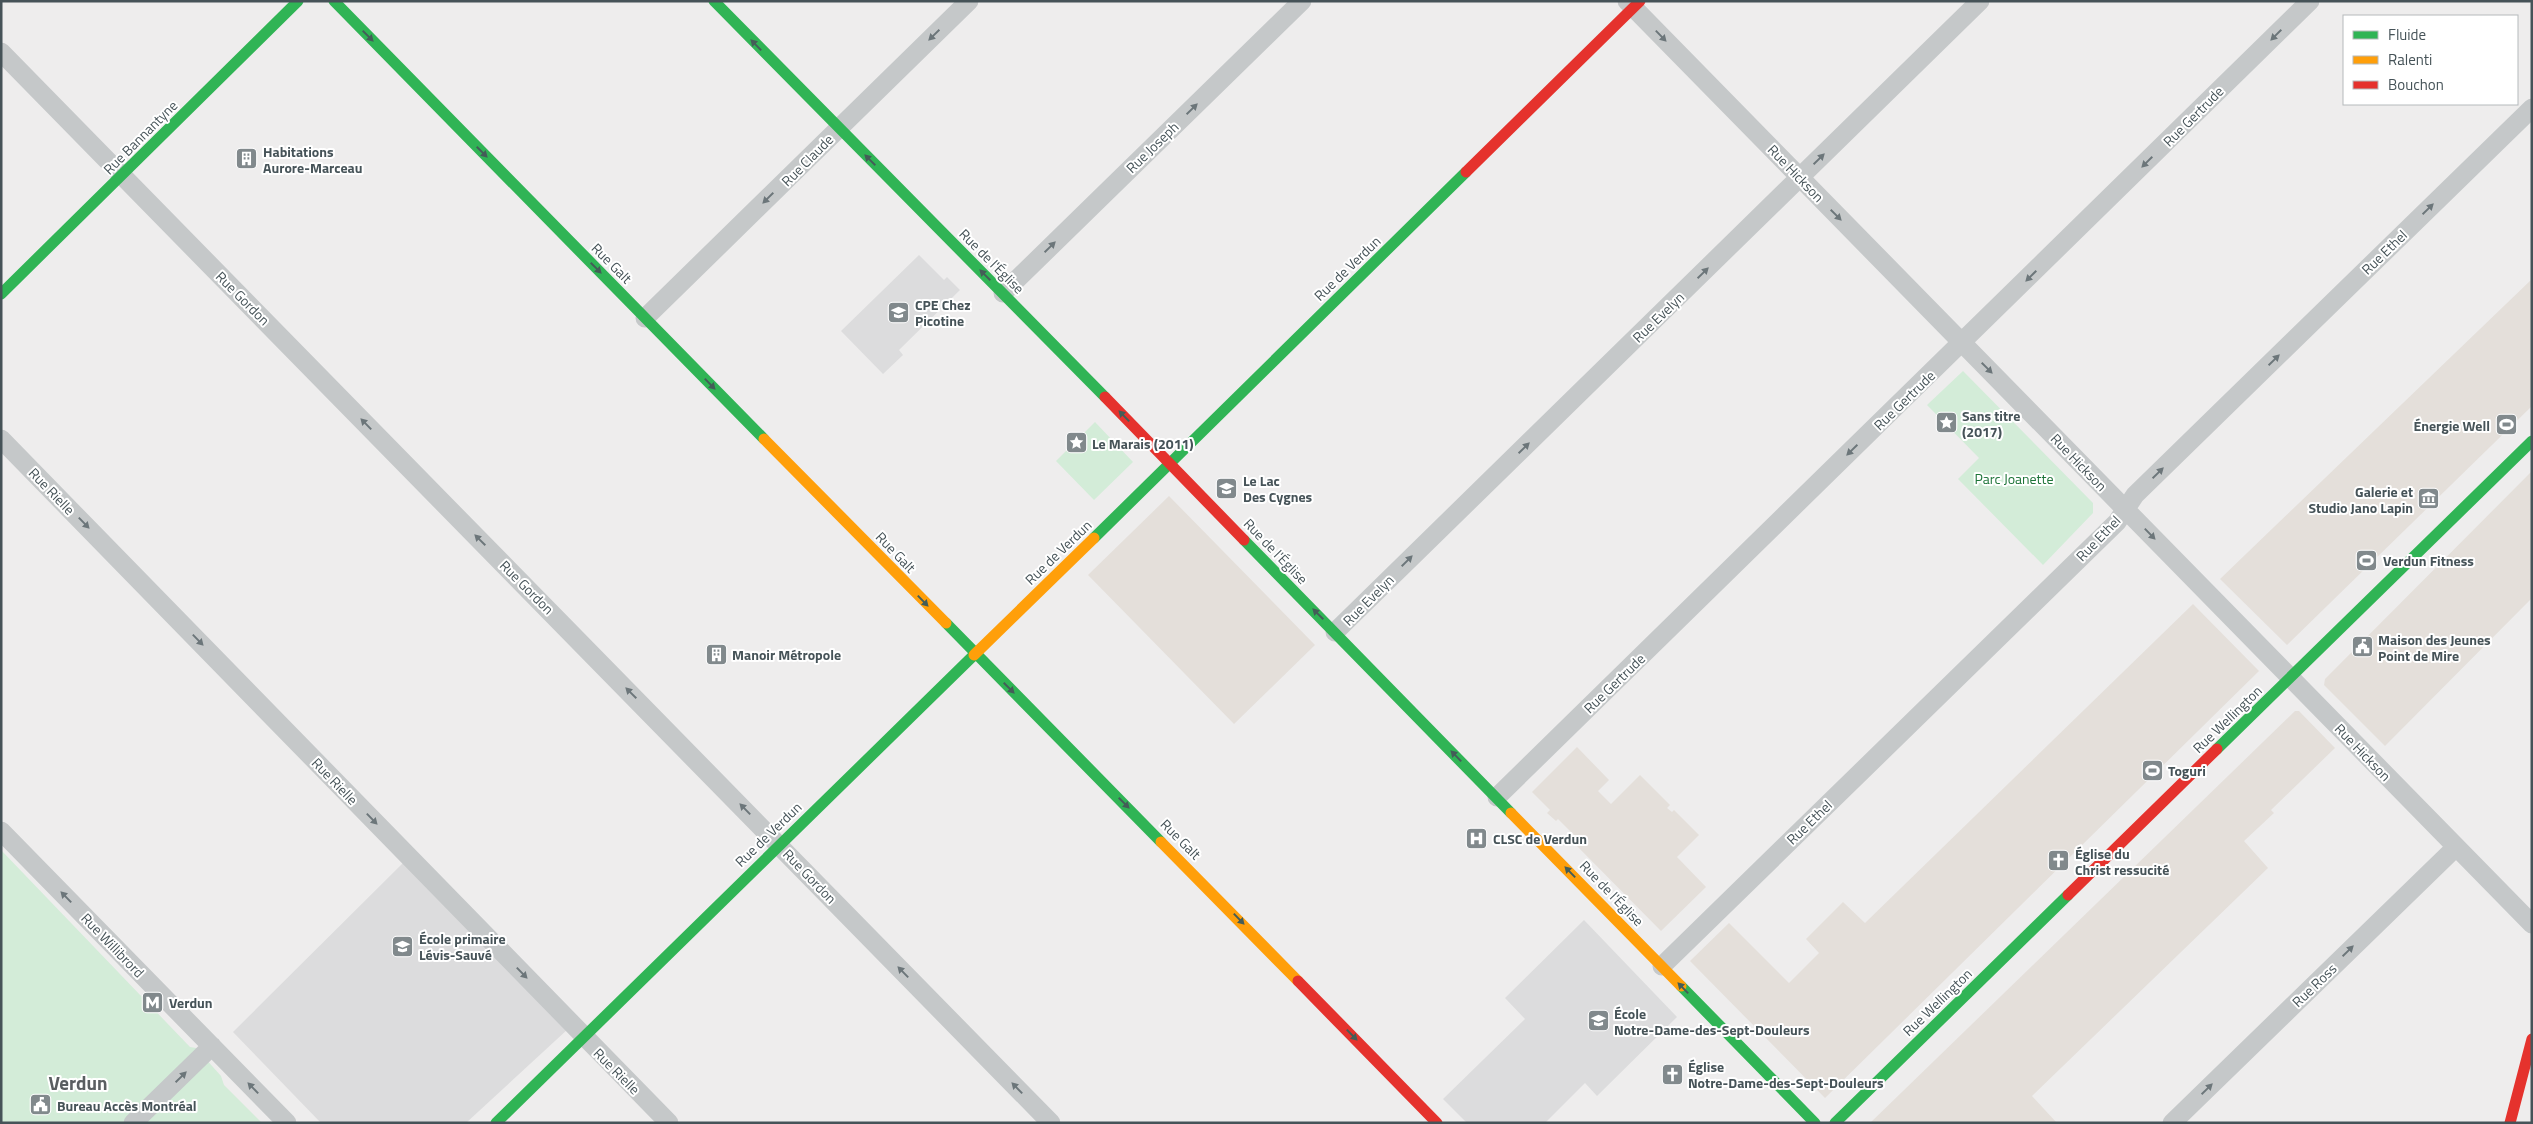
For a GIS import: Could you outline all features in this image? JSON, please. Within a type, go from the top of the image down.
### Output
[{"type":"main road","name":"Rue Bannantyne","points":[[1,294],[298,1]]},
{"type":"main road","name":"Rue Galt","points":[[334,1],[1437,1123]]},
{"type":"main road","name":"Rue de l'Église","points":[[714,1],[838,129],[1170,463],[1815,1123]]},
{"type":"main road","name":"Rue de Verdun","points":[[496,1123],[1170,463],[1633,3]]},
{"type":"main road","name":"Rue Wellington","points":[[1835,1123],[2532,441]]},
{"type":"main road","points":[[2510,1123],[2532,1039]]},
{"type":"street","name":"Rue Claude","points":[[645,318],[968,1]]},
{"type":"street","name":"Rue Joseph","points":[[1003,293],[1302,1]]},
{"type":"street","name":"Rue Evelyn","points":[[1335,632],[1980,1]]},
{"type":"street","name":"Rue Gertrude","points":[[1497,797],[2310,1]]},
{"type":"street","name":"Rue Hickson","points":[[1633,3],[1800,178],[2532,924]]},
{"type":"street","name":"Rue Gordon","points":[[1,52],[1051,1123]]},
{"type":"street","name":"Rue Ethel","points":[[1662,966],[2116,522],[2142,488],[2532,108]]},
{"type":"street","name":"Rue Rielle","points":[[1,439],[669,1123]]},
{"type":"street","name":"Rue Willibrord","points":[[1,830],[287,1123]]},
{"type":"street","name":"Rue Ross","points":[[2172,1123],[2456,846]]},
{"type":"street","points":[[134,1123],[212,1046]]},
{"type":"shaded area","name":"CPE Chez Picotine","points":[[919,255],[944,280],[947,277],[960,290],[899,350],[903,355],[883,374],[841,331]]},
{"type":"shaded area","points":[[2532,279],[2532,406],[2287,645],[2220,579]]},
{"type":"shaded area","points":[[2532,471],[2532,598],[2385,746],[2324,685],[2325,679]]},
{"type":"shaded area","points":[[1169,496],[1315,645],[1234,724],[1088,575]]},
{"type":"shaded area","points":[[2193,604],[2259,671],[1825,1098],[1690,961],[1729,923],[1789,983],[1819,953],[1806,939],[1843,902],[1865,923]]},
{"type":"shaded area","points":[[2295,711],[2299,711],[2335,748],[2271,810],[2274,813],[2244,841],[2268,868],[2032,1096],[2057,1123],[1870,1123]]},
{"type":"shaded area","points":[[1577,747],[1609,780],[1598,791],[1611,804],[1640,775],[1670,805],[1667,808],[1672,812],[1674,810],[1699,835],[1677,857],[1706,887],[1661,931],[1573,842],[1577,838],[1558,819],[1556,821],[1547,813],[1550,810],[1532,792]]},
{"type":"shaded area","name":"École primaire Lévis-Sauvé","points":[[404,862],[568,1029],[466,1123],[321,1123],[233,1032]]},
{"type":"shaded area","name":"École Notre-Dame-des-Sept-Douleurs","points":[[1584,920],[1677,1017],[1597,1096],[1585,1083],[1545,1123],[1467,1123],[1443,1099],[1525,1019],[1505,998]]},
{"type":"green space","name":"Parc Joanette","points":[[1963,371],[2093,503],[2093,513],[2043,565],[1958,479],[1979,458],[1927,405]]},
{"type":"green space","points":[[1095,422],[1133,462],[1094,500],[1056,461]]},
{"type":"green space","points":[[1,850],[190,1047],[196,1048],[221,1076],[224,1085],[262,1123],[1,1123]]},
{"type":"traffic: fast","points":[[1,294],[298,1]]},
{"type":"traffic: fast","points":[[334,1],[764,439]]},
{"type":"traffic: fast","points":[[714,1],[1105,397]]},
{"type":"traffic: fast","points":[[1094,538],[1466,172]]},
{"type":"traffic: fast","points":[[2217,749],[2532,441]]},
{"type":"traffic: fast","points":[[1244,540],[1511,813]]},
{"type":"traffic: fast","points":[[946,623],[1161,842]]},
{"type":"traffic: fast","points":[[496,1123],[974,655]]},
{"type":"traffic: fast","points":[[1835,1123],[2068,895]]},
{"type":"traffic: fast","points":[[1681,986],[1815,1123]]},
{"type":"traffic: slow","points":[[764,439],[946,623]]},
{"type":"traffic: slow","points":[[974,655],[1094,538]]},
{"type":"traffic: slow","points":[[1511,813],[1681,986]]},
{"type":"traffic: slow","points":[[1161,842],[1298,981]]},
{"type":"traffic: jam","points":[[1466,172],[1640,1]]},
{"type":"traffic: jam","points":[[1105,397],[1244,540]]},
{"type":"traffic: jam","points":[[2068,895],[2217,749]]},
{"type":"traffic: jam","points":[[1298,981],[1437,1123]]},
{"type":"traffic: jam","points":[[2510,1123],[2532,1039]]},
{"type":"place","name":"Habitations Aurore-Marceau","points":[[247,159]]},
{"type":"place","name":"CPE Chez Picotine","points":[[899,312]]},
{"type":"place","name":"Sans titre (2017)","points":[[1946,423]]},
{"type":"place","name":"Énergie Well","points":[[2506,425]]},
{"type":"place","name":"Le Marais (2011)","points":[[1076,443]]},
{"type":"place","name":"Le Lac Des Cygnes","points":[[1227,488]]},
{"type":"place","name":"Galerie et Studio Jano Lapin","points":[[2429,499]]},
{"type":"place","name":"Verdun Fitness","points":[[2367,560]]},
{"type":"place","name":"Maison des Jeunes Point de Mire","points":[[2362,647]]},
{"type":"place","name":"Manoir Métropole","points":[[716,654]]},
{"type":"place","name":"Toguri","points":[[2152,770]]},
{"type":"place","name":"CLSC de Verdun","points":[[1477,838]]},
{"type":"place","name":"Église du Christ ressucité","points":[[2059,861]]},
{"type":"place","name":"École primaire Lévis-Sauvé","points":[[403,946]]},
{"type":"place","name":"Verdun","points":[[153,1002]]},
{"type":"place","name":"École Notre-Dame-des-Sept-Douleurs","points":[[1598,1021]]},
{"type":"place","name":"Église Notre-Dame-des-Sept-Douleurs","points":[[1672,1074]]},
{"type":"place","name":"Bureau Accès Montréal","points":[[41,1105]]},
{"type":"district","name":"Verdun","points":[[78,1082]]}]
